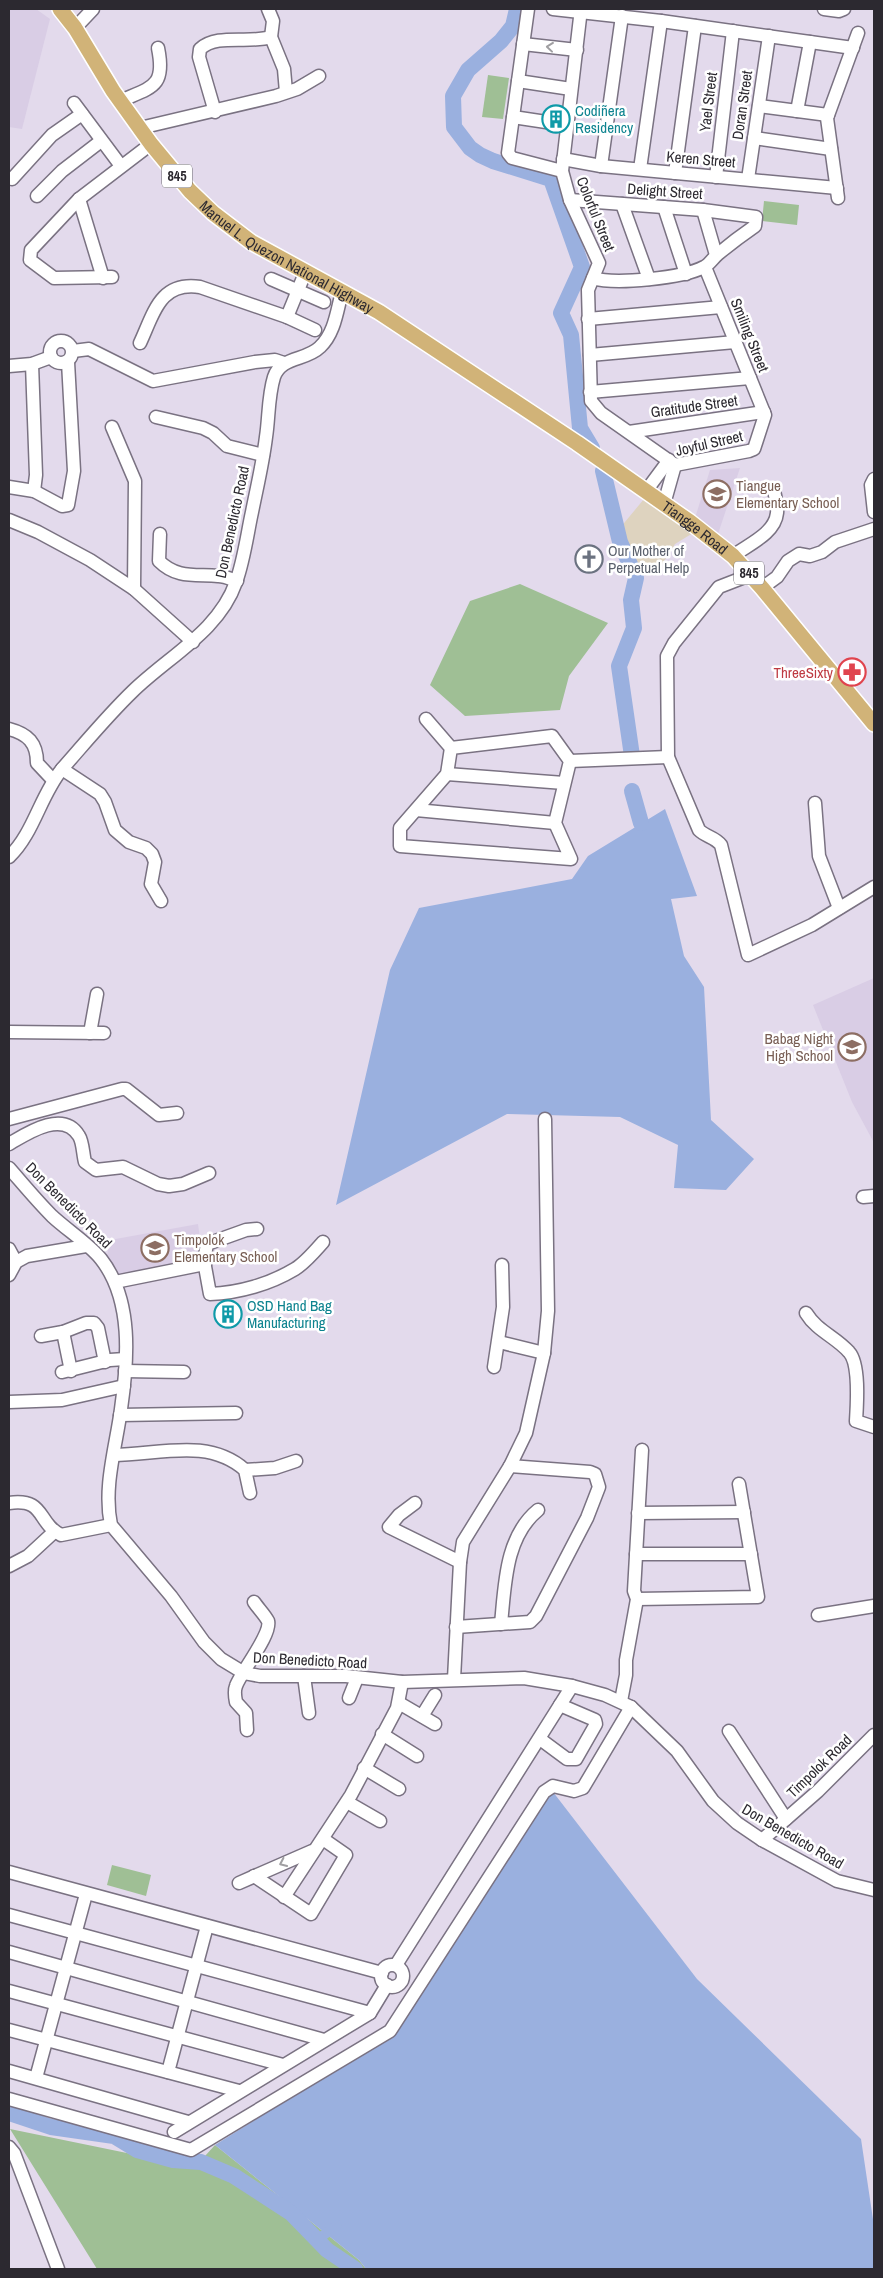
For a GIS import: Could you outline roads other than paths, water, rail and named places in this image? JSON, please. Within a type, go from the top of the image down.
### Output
[{"type":"main road","name":"Manuel L. Quezon National Highway","points":[[60,9],[75,28],[120,101],[151,144],[190,191],[217,217],[251,242],[379,312],[577,443]]},
{"type":"main road","name":"Tiangge Road","points":[[577,443],[664,504],[733,556],[762,588],[874,724]]},
{"type":"street","points":[[75,28],[93,9]]},
{"type":"street","points":[[268,9],[273,20],[271,37],[284,69],[286,92]]},
{"type":"street","points":[[528,9],[514,116],[566,125]]},
{"type":"street","points":[[553,9],[581,10],[853,48]]},
{"type":"street","points":[[824,9],[843,9]]},
{"type":"street","name":"Colorful Street","points":[[581,10],[566,125],[563,165],[570,200],[599,263],[588,290],[590,396]]},
{"type":"street","points":[[601,166],[622,16]]},
{"type":"street","points":[[640,169],[661,21]]},
{"type":"street","points":[[675,173],[695,26]]},
{"type":"street","name":"Yael Street","points":[[716,176],[733,31]]},
{"type":"street","points":[[754,138],[831,149],[828,115],[858,33]]},
{"type":"street","name":"Doran Street","points":[[748,179],[769,36]]},
{"type":"street","points":[[214,112],[199,58],[200,49],[211,42],[262,40],[271,37]]},
{"type":"street","points":[[797,111],[810,42]]},
{"type":"street","points":[[523,44],[577,50]]},
{"type":"street","points":[[120,101],[151,88],[156,82],[162,64],[158,48]]},
{"type":"street","points":[[140,128],[214,112],[297,89],[319,76]]},
{"type":"street","points":[[518,81],[571,89]]},
{"type":"street","points":[[74,103],[120,166]]},
{"type":"street","points":[[759,106],[828,115]]},
{"type":"street","points":[[12,179],[52,135],[82,114]]},
{"type":"street","name":"Keren Street","points":[[514,116],[510,155],[563,165],[601,166],[748,179],[837,193],[831,149]]},
{"type":"street","points":[[37,196],[62,170],[101,141]]},
{"type":"street","points":[[79,199],[108,277],[54,278],[30,260],[32,247],[79,199],[151,144]]},
{"type":"street","name":"Delight Street","points":[[570,200],[703,210],[756,217],[755,226],[716,255]]},
{"type":"street","points":[[622,204],[649,279]]},
{"type":"street","points":[[664,207],[686,274]]},
{"type":"street","points":[[593,278],[608,282],[649,279],[686,274],[705,267],[716,255],[703,210]]},
{"type":"street","name":"Smiling Street","points":[[705,267],[764,413]]},
{"type":"street","points":[[287,317],[305,273]]},
{"type":"street","points":[[271,279],[324,302]]},
{"type":"street","points":[[140,343],[163,298],[178,286],[200,287],[287,317],[315,330]]},
{"type":"street","points":[[9,487],[34,490],[62,506],[68,505],[74,471],[70,357],[69,344],[59,341],[51,347],[51,357],[59,364],[70,357],[89,350],[153,381],[255,362],[275,360],[284,363],[307,356],[324,342],[333,327],[342,292]]},
{"type":"street","points":[[588,319],[721,307]]},
{"type":"street","points":[[590,355],[735,342]]},
{"type":"street","points":[[9,366],[32,364],[51,357]]},
{"type":"street","name":"Don Benedicto Road","points":[[9,857],[17,849],[28,832],[53,780],[62,769],[133,692],[170,658],[193,642],[213,622],[230,598],[237,581],[263,455],[274,376],[284,363]]},
{"type":"street","points":[[32,364],[36,475],[34,490]]},
{"type":"street","points":[[672,462],[601,413],[590,396],[750,378]]},
{"type":"street","name":"Gratitude Street","points":[[629,432],[764,413]]},
{"type":"street","name":"Joyful Street","points":[[646,491],[672,462],[754,449],[764,413]]},
{"type":"street","points":[[156,417],[203,428],[213,433],[227,446],[263,455]]},
{"type":"street","points":[[112,427],[135,481],[134,589]]},
{"type":"street","name":"Joyful Street","points":[[664,504],[672,462]]},
{"type":"street","points":[[874,479],[871,485],[874,512]]},
{"type":"street","points":[[733,556],[764,535],[771,527],[777,514],[774,490]]},
{"type":"street","points":[[9,520],[38,532],[90,560],[134,589],[193,642]]},
{"type":"street","points":[[762,588],[777,577],[788,561],[799,554],[810,556],[822,552],[835,542],[874,529]]},
{"type":"street","points":[[160,534],[159,561],[173,572],[191,576],[221,576],[237,581]]},
{"type":"street","points":[[750,575],[719,586],[674,643],[667,656],[668,757],[699,830],[703,834],[717,839],[721,845],[748,955],[812,925],[874,887]]},
{"type":"street","points":[[426,719],[451,748],[447,774],[400,828],[399,842],[400,846],[404,848],[571,859],[555,823],[570,762]]},
{"type":"street","points":[[9,729],[23,734],[33,741],[37,752],[37,763],[53,780]]},
{"type":"street","points":[[451,748],[552,736],[570,762]]},
{"type":"street","points":[[570,762],[668,757]]},
{"type":"street","points":[[62,769],[100,794],[105,802],[115,830],[129,842],[146,848],[152,854],[155,862],[151,884],[161,901]]},
{"type":"street","points":[[447,774],[564,783]]},
{"type":"street","points":[[815,803],[819,856],[839,908]]},
{"type":"street","points":[[416,810],[555,823]]},
{"type":"street","points":[[90,1032],[97,994]]},
{"type":"street","points":[[9,1032],[104,1033]]},
{"type":"street","points":[[9,1119],[122,1089],[126,1089],[159,1115],[177,1113]]},
{"type":"street","points":[[454,1679],[460,1562],[463,1542],[510,1466],[526,1433],[544,1353],[548,1311],[545,1119]]},
{"type":"street","points":[[9,1144],[38,1127],[54,1124],[70,1128],[79,1136],[85,1162],[96,1170],[123,1167],[158,1184],[169,1186],[183,1184],[209,1173]]},
{"type":"street","name":"Don Benedicto Road","points":[[9,1168],[51,1215],[100,1258],[115,1282],[120,1295],[126,1328],[124,1386],[109,1481],[111,1525],[171,1596],[204,1642],[221,1659],[244,1673],[260,1676],[357,1678],[402,1682],[524,1678],[572,1686],[622,1702],[677,1751],[725,1814],[762,1840],[837,1881],[874,1890]]},
{"type":"street","points":[[256,1229],[246,1230],[207,1244],[205,1264],[210,1294],[228,1293],[263,1284],[296,1269],[323,1242]]},
{"type":"street","points":[[9,1275],[16,1262],[32,1255],[86,1246]]},
{"type":"street","points":[[9,1249],[16,1262]]},
{"type":"street","points":[[115,1282],[205,1264]]},
{"type":"street","points":[[494,1367],[503,1307],[502,1265]]},
{"type":"street","points":[[806,1313],[817,1328],[851,1355],[856,1373],[856,1421],[874,1428]]},
{"type":"street","points":[[41,1336],[63,1332],[86,1323],[94,1323],[98,1328],[105,1362]]},
{"type":"street","points":[[63,1332],[66,1371],[105,1362],[184,1372]]},
{"type":"street","points":[[499,1342],[544,1353]]},
{"type":"street","points":[[9,1402],[62,1400],[124,1386]]},
{"type":"street","points":[[120,1415],[236,1413]]},
{"type":"street","points":[[114,1456],[157,1451],[199,1450],[231,1458],[246,1470],[250,1493]]},
{"type":"street","points":[[9,2099],[191,2150],[390,2031],[544,1792],[553,1786],[574,1791],[583,1788],[622,1702],[626,1660],[637,1599],[634,1591],[642,1450]]},
{"type":"street","points":[[246,1470],[275,1468],[296,1461]]},
{"type":"street","points":[[456,1627],[530,1622],[536,1616],[587,1518],[600,1487],[595,1474],[590,1472],[510,1466]]},
{"type":"street","points":[[637,1599],[758,1597],[739,1484]]},
{"type":"street","points":[[9,1503],[28,1502],[35,1507],[54,1532],[65,1536],[111,1525]]},
{"type":"street","points":[[415,1503],[399,1515],[389,1527],[460,1562]]},
{"type":"street","points":[[501,1624],[507,1562],[525,1522],[538,1510]]},
{"type":"street","points":[[638,1513],[744,1512]]},
{"type":"street","points":[[9,1566],[28,1556],[54,1532]]},
{"type":"street","points":[[636,1554],[750,1554]]},
{"type":"street","points":[[247,1730],[246,1713],[236,1702],[235,1690],[256,1649],[267,1635],[268,1628],[268,1621],[254,1602]]},
{"type":"street","points":[[818,1615],[874,1606]]},
{"type":"street","points":[[304,1676],[309,1713]]},
{"type":"street","points":[[349,1698],[357,1678]]},
{"type":"street","points":[[284,1897],[312,1851],[323,1839],[347,1802],[399,1703],[402,1682]]},
{"type":"street","points":[[396,1965],[572,1686]]},
{"type":"street","points":[[422,1716],[435,1695]]},
{"type":"street","points":[[399,1703],[435,1724]]},
{"type":"street","points":[[540,1739],[567,1759],[576,1759],[596,1724],[595,1720],[560,1704]]},
{"type":"street","points":[[729,1731],[786,1819]]},
{"type":"street","points":[[382,1734],[417,1756]]},
{"type":"street","name":"Timpolok Road","points":[[762,1840],[818,1792],[874,1735]]},
{"type":"street","points":[[364,1768],[398,1789]]},
{"type":"street","points":[[347,1802],[380,1821]]},
{"type":"street","points":[[254,1876],[316,1917],[351,1858],[323,1839]]},
{"type":"street","points":[[239,1883],[312,1851]]},
{"type":"street","points":[[9,1872],[208,1926],[384,1979],[397,1986],[403,1979],[402,1971],[396,1965]]},
{"type":"street","points":[[36,2078],[86,1894]]},
{"type":"street","points":[[9,1915],[370,2013]]},
{"type":"street","points":[[168,2072],[208,1926]]},
{"type":"street","points":[[9,1952],[324,2040]]},
{"type":"street","points":[[174,2132],[370,2013],[384,1979],[387,1966],[396,1965]]},
{"type":"street","points":[[9,1991],[283,2065]]},
{"type":"street","points":[[9,2030],[239,2091]]},
{"type":"street","points":[[9,2071],[188,2122]]},
{"type":"street","points":[[9,2147],[14,2153],[37,2210],[58,2269]]},
{"type":"water","points":[[665,809],[697,896],[671,899],[684,956],[704,987],[711,1120],[754,1159],[726,1190],[674,1188],[678,1145],[620,1117],[507,1114],[336,1205],[390,970],[419,908],[572,879],[588,856]]},
{"type":"water","points":[[550,1788],[697,1979],[861,2139],[874,2226],[874,2269],[366,2269],[359,2260],[215,2145],[392,2034]]},
{"type":"waterway","points":[[517,9],[513,26],[501,41],[468,70],[453,96],[454,127],[470,148],[480,155],[493,161],[551,179],[582,267],[561,313],[571,335],[580,428],[592,448]]},
{"type":"waterway","points":[[603,471],[620,542],[636,578],[631,600],[634,628],[619,666],[632,756]]},
{"type":"waterway","points":[[632,791],[641,823]]},
{"type":"waterway","points":[[9,2113],[51,2127],[114,2136],[137,2150],[173,2160],[201,2162],[234,2176],[291,2213],[327,2250],[355,2269]]},
{"type":"waterway","points":[[317,2240],[337,2225]]},
{"type":"place","name":"Codiñera Residency","points":[[556,119]]},
{"type":"place","name":"Tiangue Elementary School","points":[[717,494]]},
{"type":"place","name":"Our Mother of Perpetual Help","points":[[589,559]]},
{"type":"place","name":"ThreeSixty","points":[[852,672]]},
{"type":"place","name":"Babag Night High School","points":[[852,1047]]},
{"type":"place","name":"Timpolok Elementary School","points":[[155,1248]]},
{"type":"place","name":"OSD Hand Bag Manufacturing","points":[[228,1314]]}]
